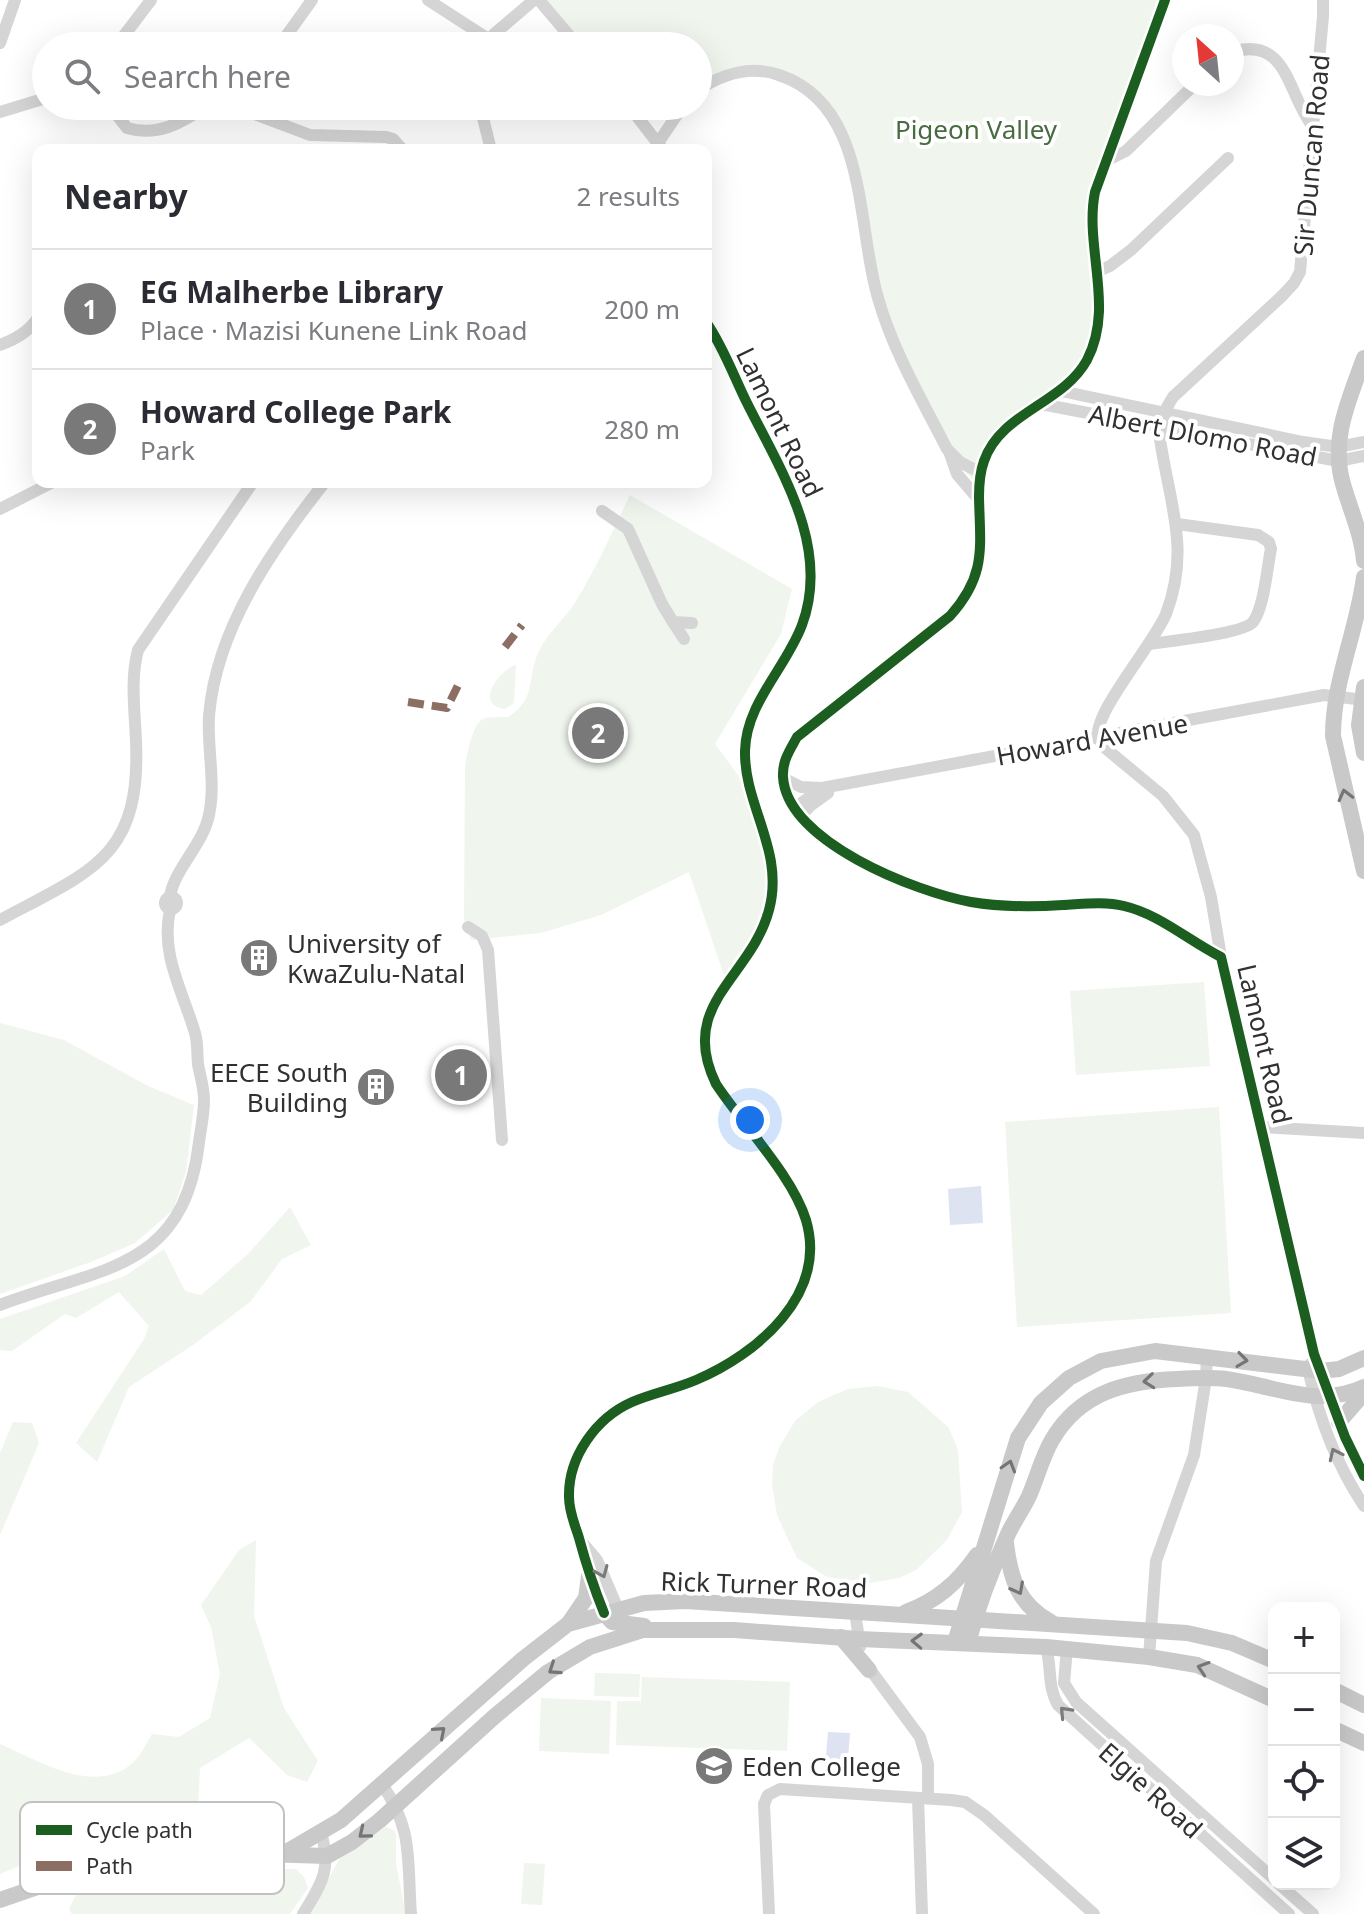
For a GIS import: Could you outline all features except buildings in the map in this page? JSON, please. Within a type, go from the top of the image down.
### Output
[{"type":"main road","points":[[1364,358],[1341,421],[1338,454],[1364,561]]},
{"type":"main road","points":[[1363,864],[1334,749],[1333,717],[1364,577]]},
{"type":"main road","points":[[1363,695],[1359,725],[1364,753]]},
{"type":"main road","points":[[962,1643],[987,1541],[1018,1438],[1041,1403],[1069,1378],[1101,1361],[1155,1351],[1339,1369],[1364,1358]]},
{"type":"main road","points":[[968,1617],[1024,1506],[1051,1442],[1072,1414],[1091,1397],[1126,1384],[1206,1378],[1227,1379],[1322,1397],[1364,1390]]},
{"type":"main road","points":[[1339,1422],[1364,1390]]},
{"type":"main road","points":[[1000,1497],[1024,1506]]},
{"type":"main road","points":[[900,1614],[921,1607],[951,1586],[987,1541]]},
{"type":"main road","points":[[1005,1541],[1010,1572],[1018,1593],[1033,1610],[1054,1624]]},
{"type":"main road","points":[[568,1624],[586,1598],[589,1576]]},
{"type":"main road","name":"Rick Turner Road","points":[[284,1853],[341,1820],[531,1651],[568,1624],[666,1600],[1151,1630],[1215,1638],[1268,1658]]},
{"type":"main road","points":[[590,1647],[611,1615],[669,1629]]},
{"type":"main road","name":"Rick Turner Road","points":[[327,1856],[352,1842],[397,1805],[529,1687],[590,1647],[643,1630],[734,1630],[1067,1648],[1197,1665],[1268,1697]]},
{"type":"main road","points":[[841,1637],[869,1670]]},
{"type":"main road","points":[[1340,1693],[1364,1705]]},
{"type":"main road","points":[[1340,1732],[1364,1743]]},
{"type":"main road","points":[[284,1854],[327,1856]]},
{"type":"main road","points":[[0,1900],[20,1893]]},
{"type":"street","points":[[0,43],[15,0]]},
{"type":"street","points":[[127,32],[151,0]]},
{"type":"street","points":[[289,32],[312,0]]},
{"type":"street","points":[[428,0],[473,32]]},
{"type":"street","points":[[500,32],[536,0],[565,32]]},
{"type":"street","points":[[797,813],[783,778],[784,762],[797,737],[926,636],[963,602],[972,587],[980,555],[981,473],[990,448],[1001,434],[1061,391],[1080,373],[1089,357],[1099,307],[1093,201],[1165,0]]},
{"type":"street","name":"Sir Duncan Road","points":[[1098,738],[1107,708],[1166,614],[1175,578],[1177,524],[1159,427],[1163,414],[1173,397],[1294,283],[1300,272],[1323,0]]},
{"type":"street","points":[[1244,48],[1262,49],[1276,60],[1314,128]]},
{"type":"street","points":[[712,80],[733,73],[775,73],[799,82],[836,121],[855,168],[868,259],[885,320],[950,453],[957,474],[980,501]]},
{"type":"street","points":[[1108,160],[1126,151],[1183,96]]},
{"type":"street","points":[[0,112],[32,102]]},
{"type":"street","points":[[121,120],[127,128],[152,131],[187,120]]},
{"type":"street","points":[[270,120],[310,135],[386,137],[398,144]]},
{"type":"street","points":[[484,120],[490,144]]},
{"type":"street","points":[[640,120],[659,144]]},
{"type":"street","points":[[662,144],[675,120]]},
{"type":"street","points":[[1098,271],[1131,250],[1228,158]]},
{"type":"street","points":[[0,345],[14,340],[32,326]]},
{"type":"street","name":"Lamont Road","points":[[611,1615],[589,1576],[571,1515],[571,1479],[579,1452],[598,1426],[630,1402],[698,1380],[747,1350],[786,1315],[803,1284],[809,1239],[793,1191],[716,1084],[703,1047],[707,1021],[716,1001],[758,938],[770,907],[773,873],[746,768],[746,736],[757,705],[802,624],[810,582],[809,552],[797,504],[712,330]]},
{"type":"street","name":"Albert Dlomo Road","points":[[1061,391],[1303,442],[1338,454],[1364,442]]},
{"type":"street","name":"Albert Dlomo Road","points":[[1041,404],[1159,427],[1364,456]]},
{"type":"street","points":[[950,453],[981,473]]},
{"type":"street","points":[[0,509],[41,488]]},
{"type":"street","points":[[0,920],[103,859],[122,836],[137,781],[133,678],[138,650],[249,488]]},
{"type":"street","points":[[0,1305],[94,1276],[134,1257],[168,1228],[189,1192],[199,1148],[203,1091],[195,1032],[169,957],[167,928],[176,879],[198,844],[209,813],[209,717],[229,634],[275,551],[321,488]]},
{"type":"street","points":[[602,511],[628,529],[662,604],[684,639]]},
{"type":"street","points":[[1150,644],[1238,630],[1254,620],[1259,611],[1271,549],[1269,542],[1258,535],[1177,524]]},
{"type":"street","points":[[673,622],[692,623]]},
{"type":"street","name":"Howard Avenue","points":[[783,778],[801,787],[822,788],[1324,695],[1363,695]]},
{"type":"street","points":[[1098,738],[1111,754],[1163,796],[1194,835],[1211,897],[1221,957]]},
{"type":"street","name":"Howard Avenue","points":[[797,813],[847,784]]},
{"type":"street","name":"Howard Avenue","points":[[797,813],[807,796],[822,788]]},
{"type":"street","name":"Lamont Road","points":[[797,813],[828,840],[858,860],[930,893],[1012,906],[1098,903],[1124,906],[1154,918],[1221,957],[1322,1397]]},
{"type":"street","points":[[468,927],[482,936],[488,950],[502,1140]]},
{"type":"street","points":[[1262,1127],[1364,1133]]},
{"type":"street","points":[[1149,1657],[1156,1561],[1194,1455],[1207,1356]]},
{"type":"street","points":[[1322,1397],[1339,1422],[1364,1476]]},
{"type":"street","points":[[1322,1397],[1332,1449],[1364,1506]]},
{"type":"street","points":[[579,1538],[597,1560],[611,1615]]},
{"type":"street","points":[[855,1611],[859,1639],[869,1670],[920,1737],[928,1764],[923,1798],[922,1914]]},
{"type":"street","name":"Elgie Road","points":[[1046,1647],[1052,1695],[1058,1705],[1289,1914]]},
{"type":"street","name":"Elgie Road","points":[[1067,1648],[1064,1683],[1076,1702],[1268,1874]]},
{"type":"street","points":[[1088,1734],[1099,1721]]},
{"type":"street","points":[[381,1783],[397,1805],[408,1839],[411,1914]]},
{"type":"street","points":[[769,1914],[764,1810],[768,1795],[780,1789],[965,1802],[1094,1914]]},
{"type":"street","points":[[303,1914],[323,1880],[327,1856],[321,1833]]},
{"type":"street","points":[[1237,1867],[1247,1855]]},
{"type":"street","points":[[1286,1890],[1313,1914]]},
{"type":"street","points":[[1073,1894],[1085,1914]]},
{"type":"green space","name":"Pigeon Valley","points":[[537,0],[1160,0],[1095,183],[1093,330],[1079,366],[1060,391],[1005,430],[977,484],[948,455],[898,356],[842,138],[810,93],[773,75],[733,76],[712,86],[712,32],[564,32]]},
{"type":"green space","points":[[630,495],[792,589],[781,634],[715,744],[740,779],[753,808],[763,843],[767,878],[763,910],[756,929],[726,981],[689,872],[601,915],[541,933],[471,940],[464,919],[465,767],[473,733],[483,719],[509,717],[524,702],[539,651],[584,588]]},
{"type":"green space","points":[[516,665],[514,703],[505,709],[496,706],[491,701],[492,687],[503,673]]},
{"type":"green space","points":[[1204,982],[1210,1066],[1076,1075],[1070,991]]},
{"type":"green space","points":[[0,1023],[64,1040],[148,1086],[194,1105],[186,1172],[173,1210],[135,1243],[0,1294]]},
{"type":"green space","points":[[1219,1107],[1231,1313],[1017,1327],[1005,1122]]},
{"type":"green space","points":[[290,1207],[311,1245],[282,1259],[250,1302],[193,1345],[129,1387],[97,1462],[76,1443],[144,1339],[149,1326],[119,1292],[76,1318],[65,1314],[12,1351],[0,1350],[0,1319],[125,1276],[164,1249],[185,1291],[201,1295],[248,1254]]},
{"type":"green space","points":[[877,1386],[908,1392],[949,1428],[958,1450],[962,1512],[947,1540],[916,1570],[899,1578],[870,1583],[827,1577],[797,1558],[777,1515],[772,1484],[773,1464],[795,1421],[818,1402],[848,1389]]},
{"type":"green space","points":[[13,1422],[32,1423],[39,1443],[0,1535],[0,1453]]},
{"type":"green space","points":[[256,1540],[254,1616],[284,1708],[318,1761],[307,1782],[287,1775],[249,1738],[200,1768],[198,1802],[20,1802],[20,1866],[0,1874],[0,1744],[65,1772],[99,1777],[130,1765],[152,1734],[179,1737],[210,1718],[220,1674],[211,1627],[201,1605],[239,1550]]},
{"type":"green space","points":[[595,1673],[640,1674],[639,1697],[594,1696]]},
{"type":"green space","points":[[642,1677],[790,1682],[787,1751],[616,1745],[617,1701],[640,1701],[641,1704]]},
{"type":"green space","points":[[541,1698],[611,1701],[609,1754],[539,1751]]},
{"type":"green space","points":[[386,1827],[396,1834],[396,1864],[406,1914],[309,1914],[341,1856]]},
{"type":"green space","points":[[524,1863],[545,1864],[542,1905],[521,1904]]},
{"type":"green space","points":[[284,1869],[296,1869],[304,1877],[308,1888],[290,1914],[72,1914],[69,1909],[76,1894],[284,1894]]},
{"type":"shaded area","points":[[981,1186],[983,1223],[950,1225],[948,1189]]},
{"type":"shaded area","points":[[828,1732],[850,1733],[847,1770],[825,1769]]},
{"type":"marked path","points":[[505,647],[522,625]]},
{"type":"marked path","points":[[408,702],[447,708],[461,679]]},
{"type":"cycle path","points":[[1165,0],[1095,192],[1093,234],[1099,319],[1087,360],[1063,387],[1018,419],[992,444],[980,479],[979,560],[976,574],[962,601],[950,616],[797,737],[785,761],[783,777],[790,801],[806,823],[858,860],[888,875],[947,896],[982,904],[1101,903],[1124,906],[1162,921],[1221,957],[1314,1354],[1345,1437],[1364,1476]]},
{"type":"cycle path","points":[[604,1613],[570,1508],[570,1482],[579,1454],[596,1429],[619,1409],[719,1369],[763,1338],[797,1297],[807,1273],[810,1247],[806,1220],[790,1186],[716,1084],[706,1056],[705,1033],[711,1012],[760,934],[769,910],[773,888],[772,868],[746,771],[747,734],[759,701],[802,625],[809,596],[810,567],[806,538],[787,483],[712,331]]},
{"type":"place","name":"Howard College Park","points":[[598,733]]},
{"type":"place","name":"University of KwaZulu-Natal","points":[[259,958]]},
{"type":"place","name":"EG Malherbe Library","points":[[461,1075]]},
{"type":"place","name":"EECE South Building","points":[[376,1087]]},
{"type":"place","name":"Eden College","points":[[714,1766]]}]
